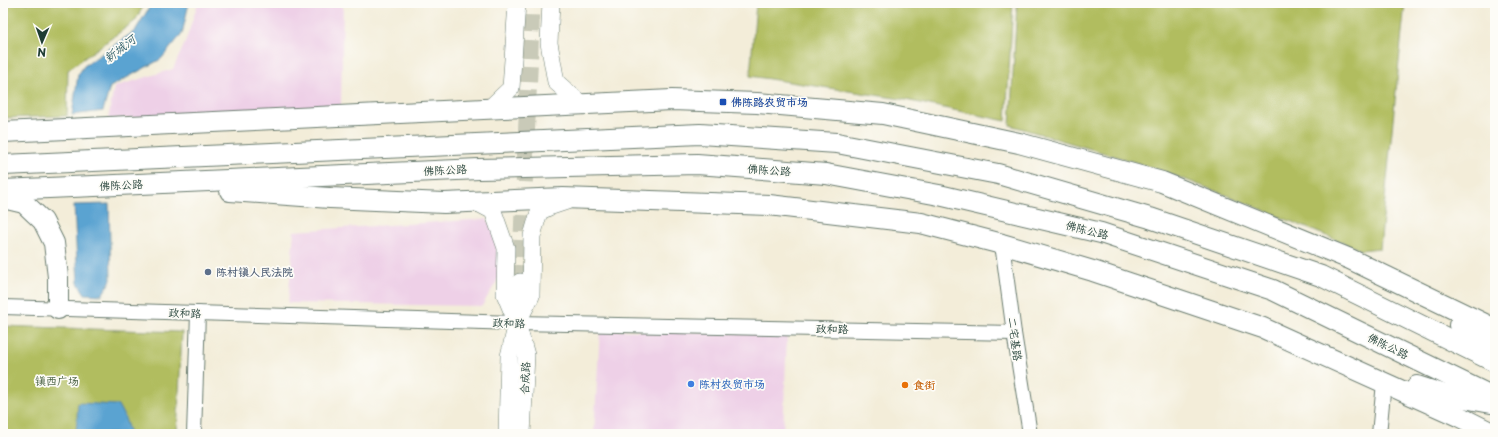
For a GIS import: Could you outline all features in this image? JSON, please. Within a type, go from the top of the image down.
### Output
[{"type":"highway","points":[[3,132],[679,100],[757,103],[883,114],[1019,143],[1162,182],[1350,259],[1495,329]]},
{"type":"highway","points":[[3,165],[700,134],[837,143],[998,174],[1150,218],[1321,276],[1495,362]]},
{"type":"highway","name":"佛陈公路","points":[[3,190],[480,168],[690,164],[826,174],[939,195],[1101,233],[1124,240],[1273,290],[1495,398]]},
{"type":"highway","points":[[138,184],[330,198],[444,204],[577,198],[770,205],[921,223],[1002,244],[1093,271],[1263,328],[1494,434]]},
{"type":"highway","points":[[3,198],[24,203],[43,221],[54,243],[58,277],[58,309]]},
{"type":"highway","points":[[1350,259],[1495,346]]},
{"type":"highway","points":[[1328,357],[1442,394],[1495,404]]},
{"type":"main road","points":[[490,108],[511,88],[517,3]]},
{"type":"main road","points":[[550,3],[549,43],[556,82],[581,104]]},
{"type":"main road","points":[[517,323],[531,296],[532,236],[539,212],[549,207],[577,198]]},
{"type":"main road","points":[[476,202],[493,211],[506,248],[505,294],[517,323]]},
{"type":"main road","name":"合成路","points":[[507,434],[509,356],[517,323],[520,282]]},
{"type":"main road","name":"合成路","points":[[517,323],[526,355],[522,434]]},
{"type":"street","name":"二宅基路","points":[[1002,244],[1030,434]]},
{"type":"street","name":"政和路","points":[[3,307],[517,323],[1014,333]]},
{"type":"street","points":[[194,434],[198,313]]},
{"type":"street","points":[[1379,434],[1384,383]]},
{"type":"shaded area","points":[[198,3],[343,3],[341,108],[108,119],[114,87],[173,69],[185,43]]},
{"type":"shaded area","points":[[487,219],[497,237],[500,276],[482,306],[288,303],[294,231]]},
{"type":"shaded area","name":"陈村农贸市场","points":[[600,330],[787,334],[783,434],[594,434]]},
{"type":"green space","points":[[3,3],[145,3],[135,21],[68,70],[67,116],[3,118]]},
{"type":"green space","points":[[756,3],[1013,3],[1006,121],[901,99],[750,76]]},
{"type":"green space","points":[[1017,3],[1405,3],[1380,248],[1361,250],[1226,195],[1151,167],[1010,125]]},
{"type":"green space","name":"镇西广场","points":[[3,326],[182,332],[177,434],[3,434]]},
{"type":"water","name":"新城河","points":[[152,3],[189,3],[182,34],[161,59],[110,87],[103,111],[72,115],[78,75],[84,66],[135,31]]},
{"type":"water","points":[[109,204],[111,280],[102,295],[85,294],[78,283],[74,205]]},
{"type":"water","points":[[78,403],[118,405],[125,418],[130,434],[76,434]]},
{"type":"tunnel","points":[[520,282],[532,3]]},
{"type":"place","name":"佛陈路农贸市场","points":[[723,102]]},
{"type":"place","name":"陈村镇人民法院","points":[[208,272]]},
{"type":"place","name":"陈村农贸市场","points":[[691,384]]},
{"type":"place","name":"食街","points":[[905,385]]}]
